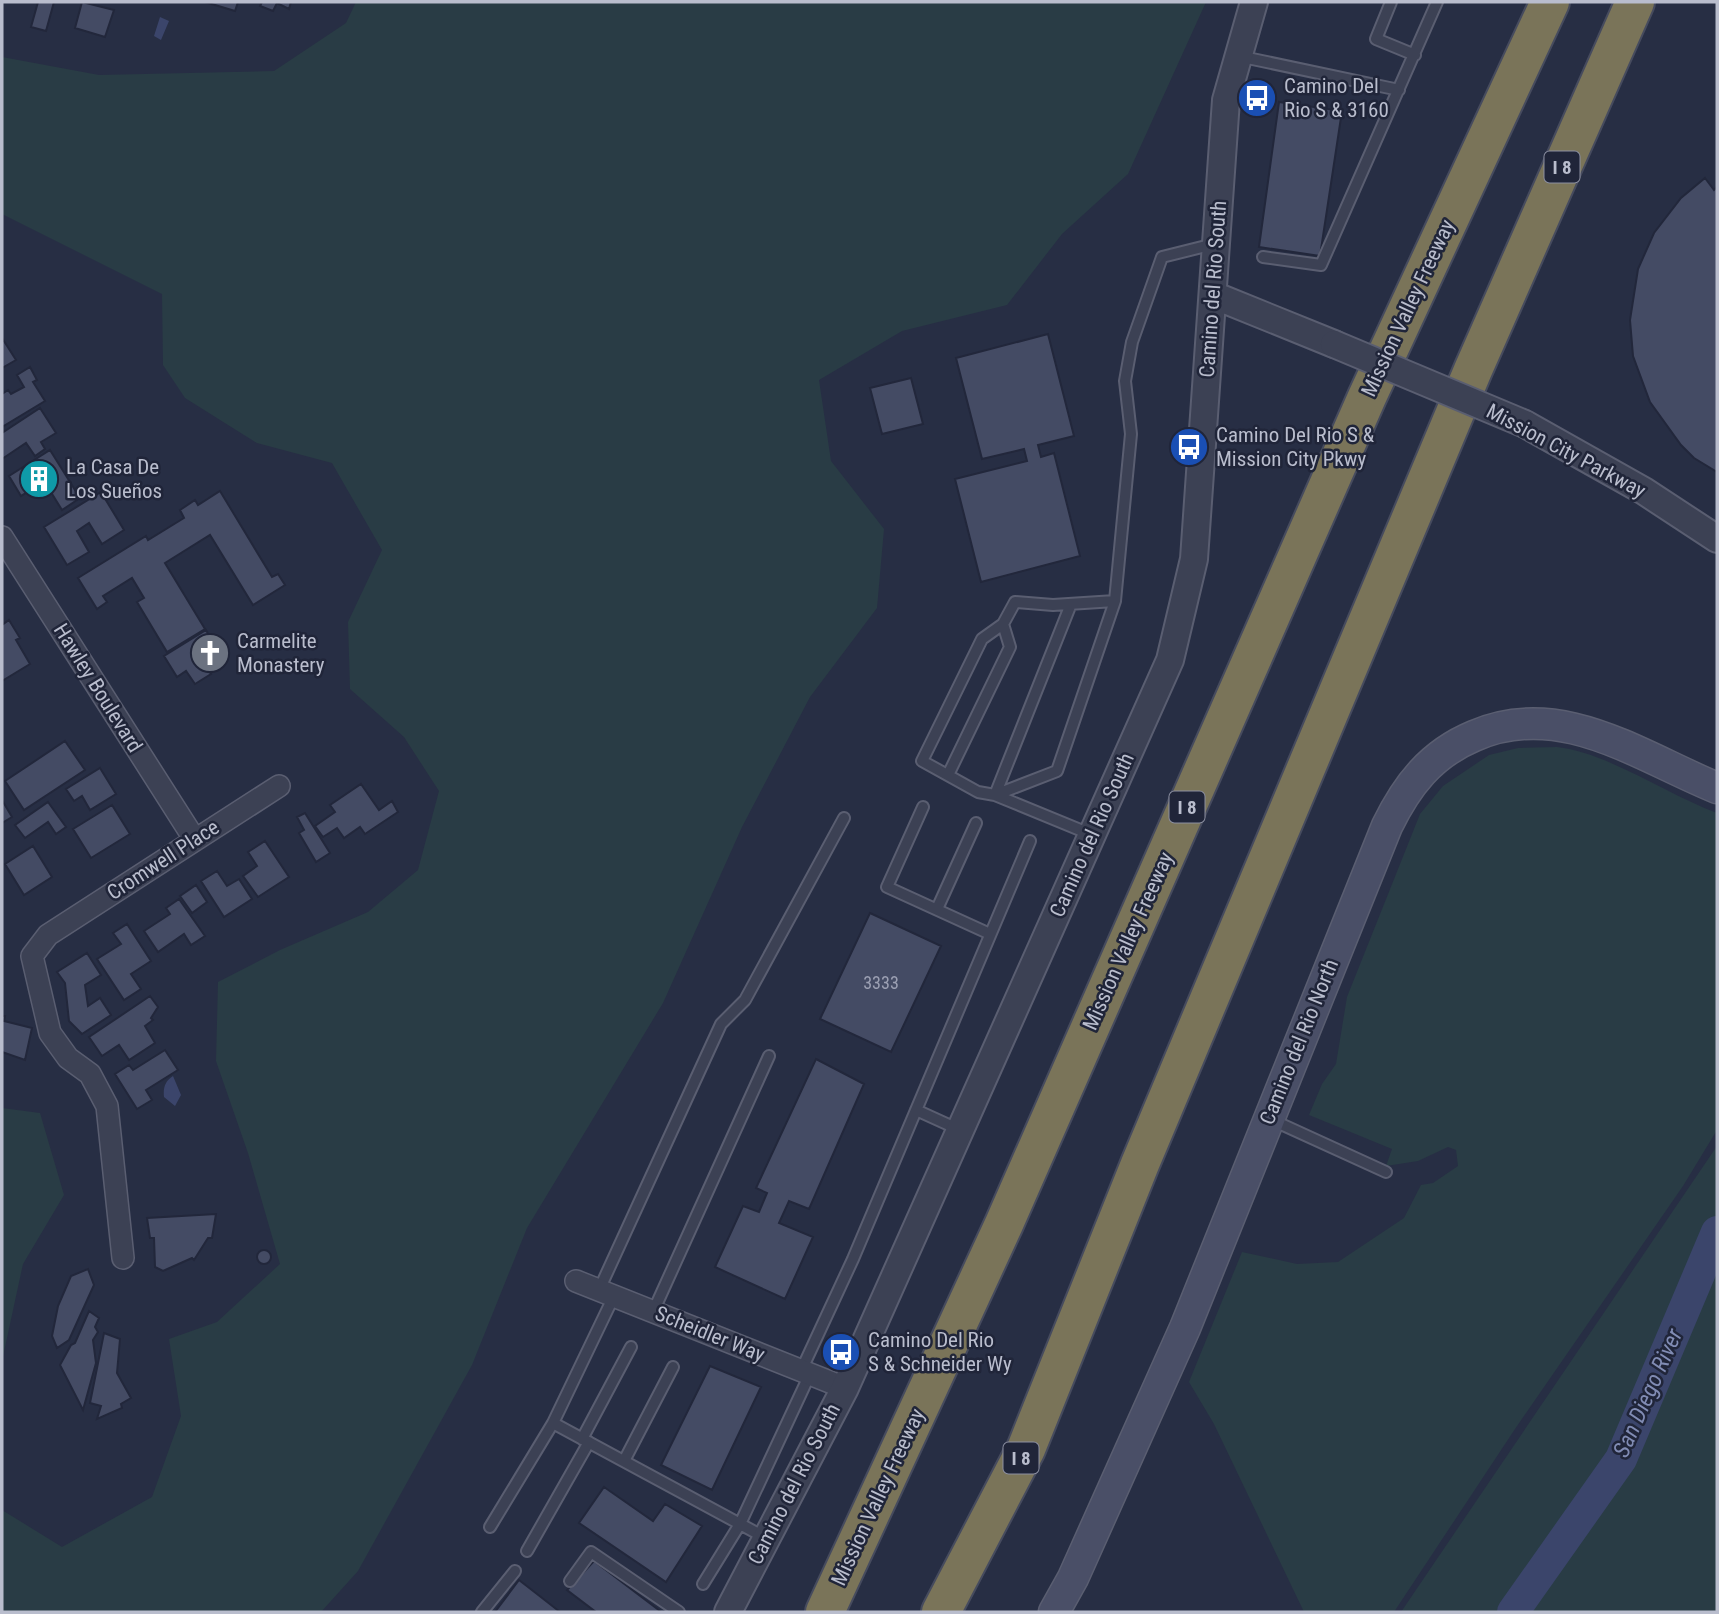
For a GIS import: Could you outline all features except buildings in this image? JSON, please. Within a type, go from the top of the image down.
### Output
[{"type":"highway","name":"Mission Valley Freeway","points":[[825,1612],[1004,1224],[1367,397],[1550,2]]},
{"type":"highway","name":"I 8","points":[[941,1612],[1026,1448],[1140,1164],[1463,396],[1635,2]]},
{"type":"main road","name":"Camino del Rio North","points":[[1058,1611],[1185,1328],[1387,826],[1412,782],[1442,753],[1472,736],[1503,726],[1541,722],[1561,724],[1600,736],[1717,788]]},
{"type":"street","name":"Camino del Rio South","points":[[728,1612],[845,1388],[1170,660],[1195,559],[1226,100],[1254,2]]},
{"type":"street","name":"Mission City Parkway","points":[[1213,295],[1525,424],[1644,491],[1717,539]]},
{"type":"street","name":"Hawley Boulevard","points":[[2,537],[194,839]]},
{"type":"street","name":"Cromwell Place","points":[[123,1258],[107,1106],[90,1074],[68,1058],[50,1033],[32,956],[48,935],[279,786]]},
{"type":"street","name":"Scheidler Way","points":[[576,1281],[845,1388]]},
{"type":"lane","points":[[1391,2],[1376,39],[1415,55]]},
{"type":"lane","points":[[1263,257],[1321,265],[1437,2]]},
{"type":"lane","points":[[1238,56],[1399,90]]},
{"type":"lane","points":[[995,795],[1057,771],[1115,601],[1131,434],[1125,381],[1132,342],[1162,257],[1217,243]]},
{"type":"lane","points":[[1092,835],[995,795],[978,792],[922,761],[982,639],[1003,624],[1015,603],[1071,604],[1115,601]]},
{"type":"lane","points":[[995,795],[1071,604]]},
{"type":"lane","points":[[948,775],[1010,646],[1003,624]]},
{"type":"lane","points":[[923,807],[887,887],[990,934]]},
{"type":"lane","points":[[490,1527],[553,1423],[721,1024],[745,1000],[844,818]]},
{"type":"lane","points":[[937,909],[976,824]]},
{"type":"lane","points":[[703,1584],[740,1524],[1030,841]]},
{"type":"lane","points":[[653,1312],[769,1056]]},
{"type":"lane","points":[[916,1110],[960,1130]]},
{"type":"lane","points":[[1268,1118],[1386,1172]]},
{"type":"lane","points":[[527,1551],[586,1440],[631,1347]]},
{"type":"lane","points":[[624,1461],[673,1367]]},
{"type":"lane","points":[[553,1423],[766,1538]]},
{"type":"lane","points":[[570,1581],[592,1552],[679,1612]]},
{"type":"lane","points":[[482,1612],[514,1571]]},
{"type":"shaded area","points":[[356,2],[1206,2],[1128,174],[1062,234],[1007,305],[902,331],[819,380],[831,461],[884,529],[877,608],[810,697],[742,827],[663,1003],[527,1228],[472,1365],[358,1571],[321,1612],[2,1612],[2,1510],[62,1547],[152,1497],[181,1416],[169,1339],[217,1322],[280,1264],[248,1153],[216,1061],[218,982],[280,950],[368,912],[418,870],[439,791],[404,737],[350,689],[348,622],[382,550],[332,463],[257,443],[185,398],[163,365],[162,294],[2,214],[2,57],[99,75],[274,71],[346,23]]},
{"type":"shaded area","points":[[1557,747],[1616,765],[1717,813],[1717,1130],[1683,1186],[1515,1429],[1394,1612],[1304,1612],[1214,1424],[1189,1382],[1242,1252],[1297,1264],[1338,1262],[1404,1218],[1421,1185],[1433,1183],[1458,1166],[1456,1150],[1448,1147],[1418,1161],[1386,1166],[1392,1149],[1309,1115],[1322,1084],[1336,1064],[1347,997],[1420,814],[1443,786],[1489,755],[1518,748]]},
{"type":"shaded area","points":[[2,1108],[40,1113],[64,1195],[23,1264],[2,1361]]},
{"type":"shaded area","points":[[1717,1146],[1717,1612],[1401,1612]]},
{"type":"water","points":[[160,17],[169,21],[161,40],[154,36]]},
{"type":"water","points":[[173,1076],[181,1095],[175,1106],[164,1097],[166,1082]]},
{"type":"waterway","name":"San Diego River","points":[[1513,1612],[1621,1459],[1717,1232]]},
{"type":"place","name":"Camino Del Rio S & 3160","points":[[1257,98]]},
{"type":"place","name":"Camino Del Rio S & Mission City Pkwy","points":[[1189,447]]},
{"type":"place","name":"La Casa De Los Sueños","points":[[39,479]]},
{"type":"place","name":"Carmelite Monastery","points":[[210,653]]},
{"type":"place","name":"Camino Del Rio S & Schneider Wy","points":[[841,1352]]}]
